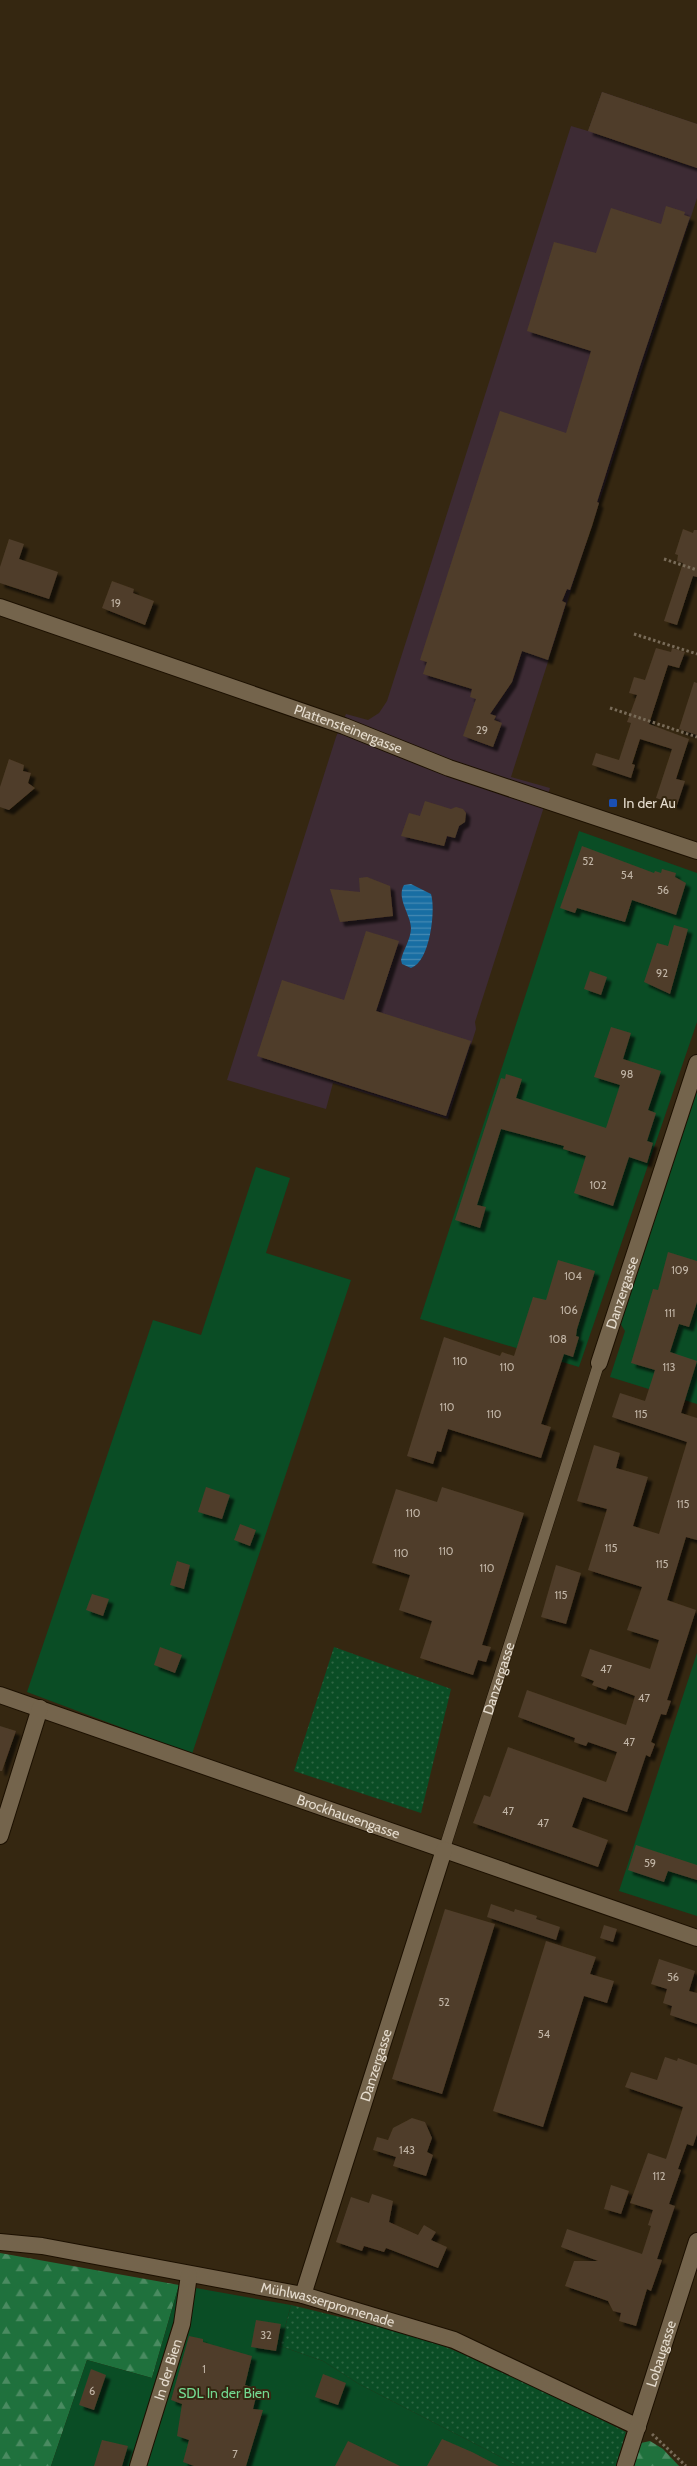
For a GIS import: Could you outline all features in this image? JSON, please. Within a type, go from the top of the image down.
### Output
[{"type":"street","name":"Plattensteinergasse","points":[[0,607],[344,726],[449,768],[697,851]]},
{"type":"street","name":"Danzergasse","points":[[303,2295],[599,1363],[697,1063]]},
{"type":"street","name":"Brockhausengasse","points":[[0,1694],[697,1938]]},
{"type":"street","points":[[0,1836],[40,1708]]},
{"type":"street","name":"Lobaugasse","points":[[625,2466],[697,2241]]},
{"type":"street","name":"Mühlwasserpromenade","points":[[0,2242],[42,2246],[303,2295],[454,2340],[638,2427]]},
{"type":"street","name":"In der Bien","points":[[143,2465],[182,2324],[189,2275]]},
{"type":"path","points":[[664,559],[697,570]]},
{"type":"path","points":[[634,634],[697,654]]},
{"type":"path","points":[[610,708],[697,737]]},
{"type":"path","points":[[638,2427],[651,2433],[686,2466]]},
{"type":"shaded area","points":[[602,92],[697,124],[697,198],[511,777],[550,788],[475,1022],[476,1029],[448,1119],[333,1083],[326,1109],[227,1080],[336,737],[346,714],[368,720],[379,713],[387,701],[571,126],[588,131]]},
{"type":"green space","points":[[579,831],[697,873],[697,1022],[579,1367],[420,1319]]},
{"type":"green space","points":[[697,1085],[697,1404],[610,1377],[625,1331],[620,1323]]},
{"type":"green space","points":[[256,1167],[290,1178],[266,1253],[351,1280],[192,1754],[27,1692],[153,1320],[201,1335]]},
{"type":"green space","points":[[334,1647],[451,1689],[421,1813],[294,1771]]},
{"type":"green space","points":[[697,1653],[697,1916],[619,1891]]},
{"type":"green space","points":[[0,2253],[179,2285],[152,2378],[87,2360],[51,2466],[0,2466]]},
{"type":"green space","name":"SDL In der Bien","points":[[179,2285],[291,2305],[280,2346],[323,2361],[359,2384],[518,2466],[51,2466],[87,2360],[152,2378]]},
{"type":"green space","points":[[291,2305],[418,2336],[496,2367],[626,2432],[616,2466],[518,2466],[359,2384],[323,2361],[280,2346]]},
{"type":"green space","points":[[650,2441],[663,2449],[679,2466],[634,2466],[641,2443]]},
{"type":"water","points":[[411,884],[431,894],[433,911],[427,946],[418,964],[411,968],[402,964],[401,960],[411,928],[403,901],[402,890],[404,885]]},
{"type":"building","points":[[602,92],[697,124],[697,168],[588,131]]},
{"type":"building","points":[[666,206],[685,212],[684,215],[690,217],[640,366],[597,502],[599,503],[592,526],[570,590],[567,589],[562,601],[566,603],[548,660],[522,651],[512,682],[490,714],[496,716],[494,720],[502,723],[493,747],[463,736],[476,699],[470,697],[472,689],[423,674],[427,662],[420,660],[500,411],[566,433],[591,351],[527,331],[554,242],[596,253],[611,208],[661,224]]},
{"type":"building","points":[[683,529],[693,533],[694,530],[697,530],[697,577],[693,576],[677,625],[664,621],[683,563],[677,561],[678,555],[675,554]]},
{"type":"building","points":[[9,539],[24,544],[19,559],[58,572],[49,599],[0,583],[0,567]]},
{"type":"building","points":[[112,581],[134,589],[133,593],[154,601],[145,625],[102,608]]},
{"type":"building","points":[[656,648],[671,652],[672,648],[685,652],[679,668],[668,665],[649,724],[689,739],[676,779],[685,781],[677,805],[656,798],[672,749],[640,739],[632,764],[635,765],[631,778],[592,765],[596,753],[619,760],[631,723],[627,722],[637,695],[629,693],[634,677],[645,680]]},
{"type":"building","points":[[694,682],[697,683],[697,735],[679,729]]},
{"type":"building","points":[[9,759],[24,765],[23,771],[31,773],[28,783],[35,788],[9,810],[0,807],[0,787]]},
{"type":"building","points":[[425,801],[451,809],[456,807],[463,809],[466,813],[465,822],[459,826],[455,838],[447,836],[444,846],[401,836],[409,813],[420,816]]},
{"type":"building","points":[[582,846],[654,873],[655,871],[661,873],[662,869],[676,873],[675,877],[686,883],[676,915],[632,900],[625,922],[577,908],[575,913],[560,908]]},
{"type":"building","points":[[367,877],[390,886],[393,916],[340,922],[330,889],[360,892],[359,878]]},
{"type":"building","points":[[674,925],[688,929],[670,994],[644,982],[657,943],[668,946]]},
{"type":"building","points":[[366,931],[399,941],[376,1011],[471,1041],[446,1116],[257,1056],[282,980],[344,1000]]},
{"type":"building","points":[[590,971],[607,977],[601,995],[584,989]]},
{"type":"building","points":[[611,1027],[631,1033],[623,1059],[661,1071],[648,1110],[656,1113],[647,1141],[653,1143],[647,1163],[629,1157],[613,1206],[574,1193],[586,1156],[563,1149],[564,1146],[501,1129],[477,1205],[486,1207],[480,1228],[455,1220],[501,1078],[505,1079],[506,1074],[522,1079],[516,1098],[606,1128],[620,1085],[594,1077]]},
{"type":"building","points":[[668,1252],[697,1261],[697,1302],[689,1327],[679,1324],[670,1352],[697,1361],[681,1413],[697,1418],[697,1540],[686,1537],[667,1600],[696,1610],[667,1700],[671,1701],[666,1715],[661,1714],[651,1742],[655,1744],[650,1757],[646,1755],[627,1812],[583,1797],[572,1827],[608,1840],[598,1867],[473,1823],[484,1795],[490,1797],[508,1747],[606,1782],[617,1752],[588,1742],[586,1746],[574,1742],[575,1738],[518,1717],[527,1690],[626,1725],[635,1696],[608,1686],[606,1690],[592,1685],[594,1681],[581,1676],[590,1649],[650,1669],[659,1640],[627,1630],[642,1587],[588,1570],[607,1509],[577,1501],[594,1445],[620,1453],[616,1468],[648,1477],[633,1526],[659,1534],[687,1442],[612,1417],[620,1393],[645,1401],[655,1370],[631,1363],[653,1289],[658,1290]]},
{"type":"building","points":[[558,1260],[595,1271],[577,1329],[576,1336],[579,1337],[573,1357],[564,1354],[541,1424],[551,1427],[541,1458],[448,1429],[441,1452],[437,1451],[433,1464],[407,1456],[444,1337],[500,1356],[502,1352],[514,1356],[533,1297],[546,1300]]},
{"type":"building","points":[[206,1487],[230,1495],[222,1519],[198,1512]]},
{"type":"building","points":[[442,1487],[524,1513],[482,1645],[491,1647],[486,1662],[478,1660],[473,1675],[420,1658],[432,1621],[399,1610],[410,1575],[372,1563],[396,1489],[437,1502]]},
{"type":"building","points":[[240,1524],[256,1530],[250,1546],[234,1540]]},
{"type":"building","points":[[177,1561],[190,1565],[184,1589],[170,1585]]},
{"type":"building","points":[[556,1565],[581,1573],[566,1624],[541,1617]]},
{"type":"building","points":[[92,1594],[109,1599],[103,1616],[86,1610]]},
{"type":"building","points":[[160,1647],[182,1655],[175,1673],[154,1665]]},
{"type":"building","points":[[0,1726],[16,1731],[2,1771],[0,1771]]},
{"type":"building","points":[[636,1845],[697,1865],[697,1880],[668,1871],[664,1882],[628,1870]]},
{"type":"building","points":[[491,1904],[514,1912],[515,1909],[537,1916],[536,1919],[560,1927],[556,1940],[487,1917]]},
{"type":"building","points":[[445,1909],[495,1924],[442,2094],[392,2079]]},
{"type":"building","points":[[604,1925],[617,1929],[613,1942],[600,1938]]},
{"type":"building","points":[[546,1941],[596,1957],[590,1974],[614,1981],[607,2003],[584,1996],[543,2127],[493,2111]]},
{"type":"building","points":[[659,1959],[695,1971],[689,1991],[697,1993],[697,2024],[670,2015],[672,2006],[663,2003],[667,1989],[651,1984]]},
{"type":"building","points":[[665,2057],[677,2061],[678,2058],[697,2065],[697,2134],[693,2146],[687,2144],[678,2169],[681,2170],[669,2204],[675,2206],[657,2259],[662,2260],[651,2291],[647,2289],[636,2326],[619,2321],[621,2313],[613,2311],[608,2301],[565,2286],[574,2261],[598,2261],[561,2247],[567,2229],[642,2254],[651,2226],[648,2225],[653,2210],[630,2203],[648,2153],[666,2159],[683,2107],[625,2087],[631,2072],[657,2080]]},
{"type":"building","points":[[412,2118],[425,2122],[432,2138],[427,2152],[433,2155],[426,2176],[393,2166],[396,2157],[373,2150],[377,2137],[388,2140],[393,2128]]},
{"type":"building","points":[[611,2185],[629,2191],[621,2214],[604,2209]]},
{"type":"building","points":[[372,2194],[393,2201],[389,2222],[418,2235],[424,2225],[436,2232],[431,2240],[447,2247],[438,2268],[386,2248],[384,2252],[364,2246],[362,2251],[336,2242],[351,2197],[369,2203]]},
{"type":"building","points":[[256,2320],[281,2324],[276,2351],[251,2347]]},
{"type":"building","points":[[189,2336],[252,2356],[245,2385],[258,2389],[253,2409],[263,2410],[246,2466],[194,2466],[183,2462],[189,2440],[177,2436],[182,2404],[171,2400]]},
{"type":"building","points":[[91,2369],[106,2375],[94,2410],[79,2405]]},
{"type":"building","points":[[323,2374],[346,2383],[338,2405],[315,2397]]},
{"type":"building","points":[[442,2439],[472,2452],[499,2466],[427,2466]]},
{"type":"building","points":[[102,2440],[128,2446],[122,2466],[94,2466]]},
{"type":"building","points":[[348,2441],[400,2466],[335,2466]]},
{"type":"place","name":"In der Au","points":[[613,803]]}]
